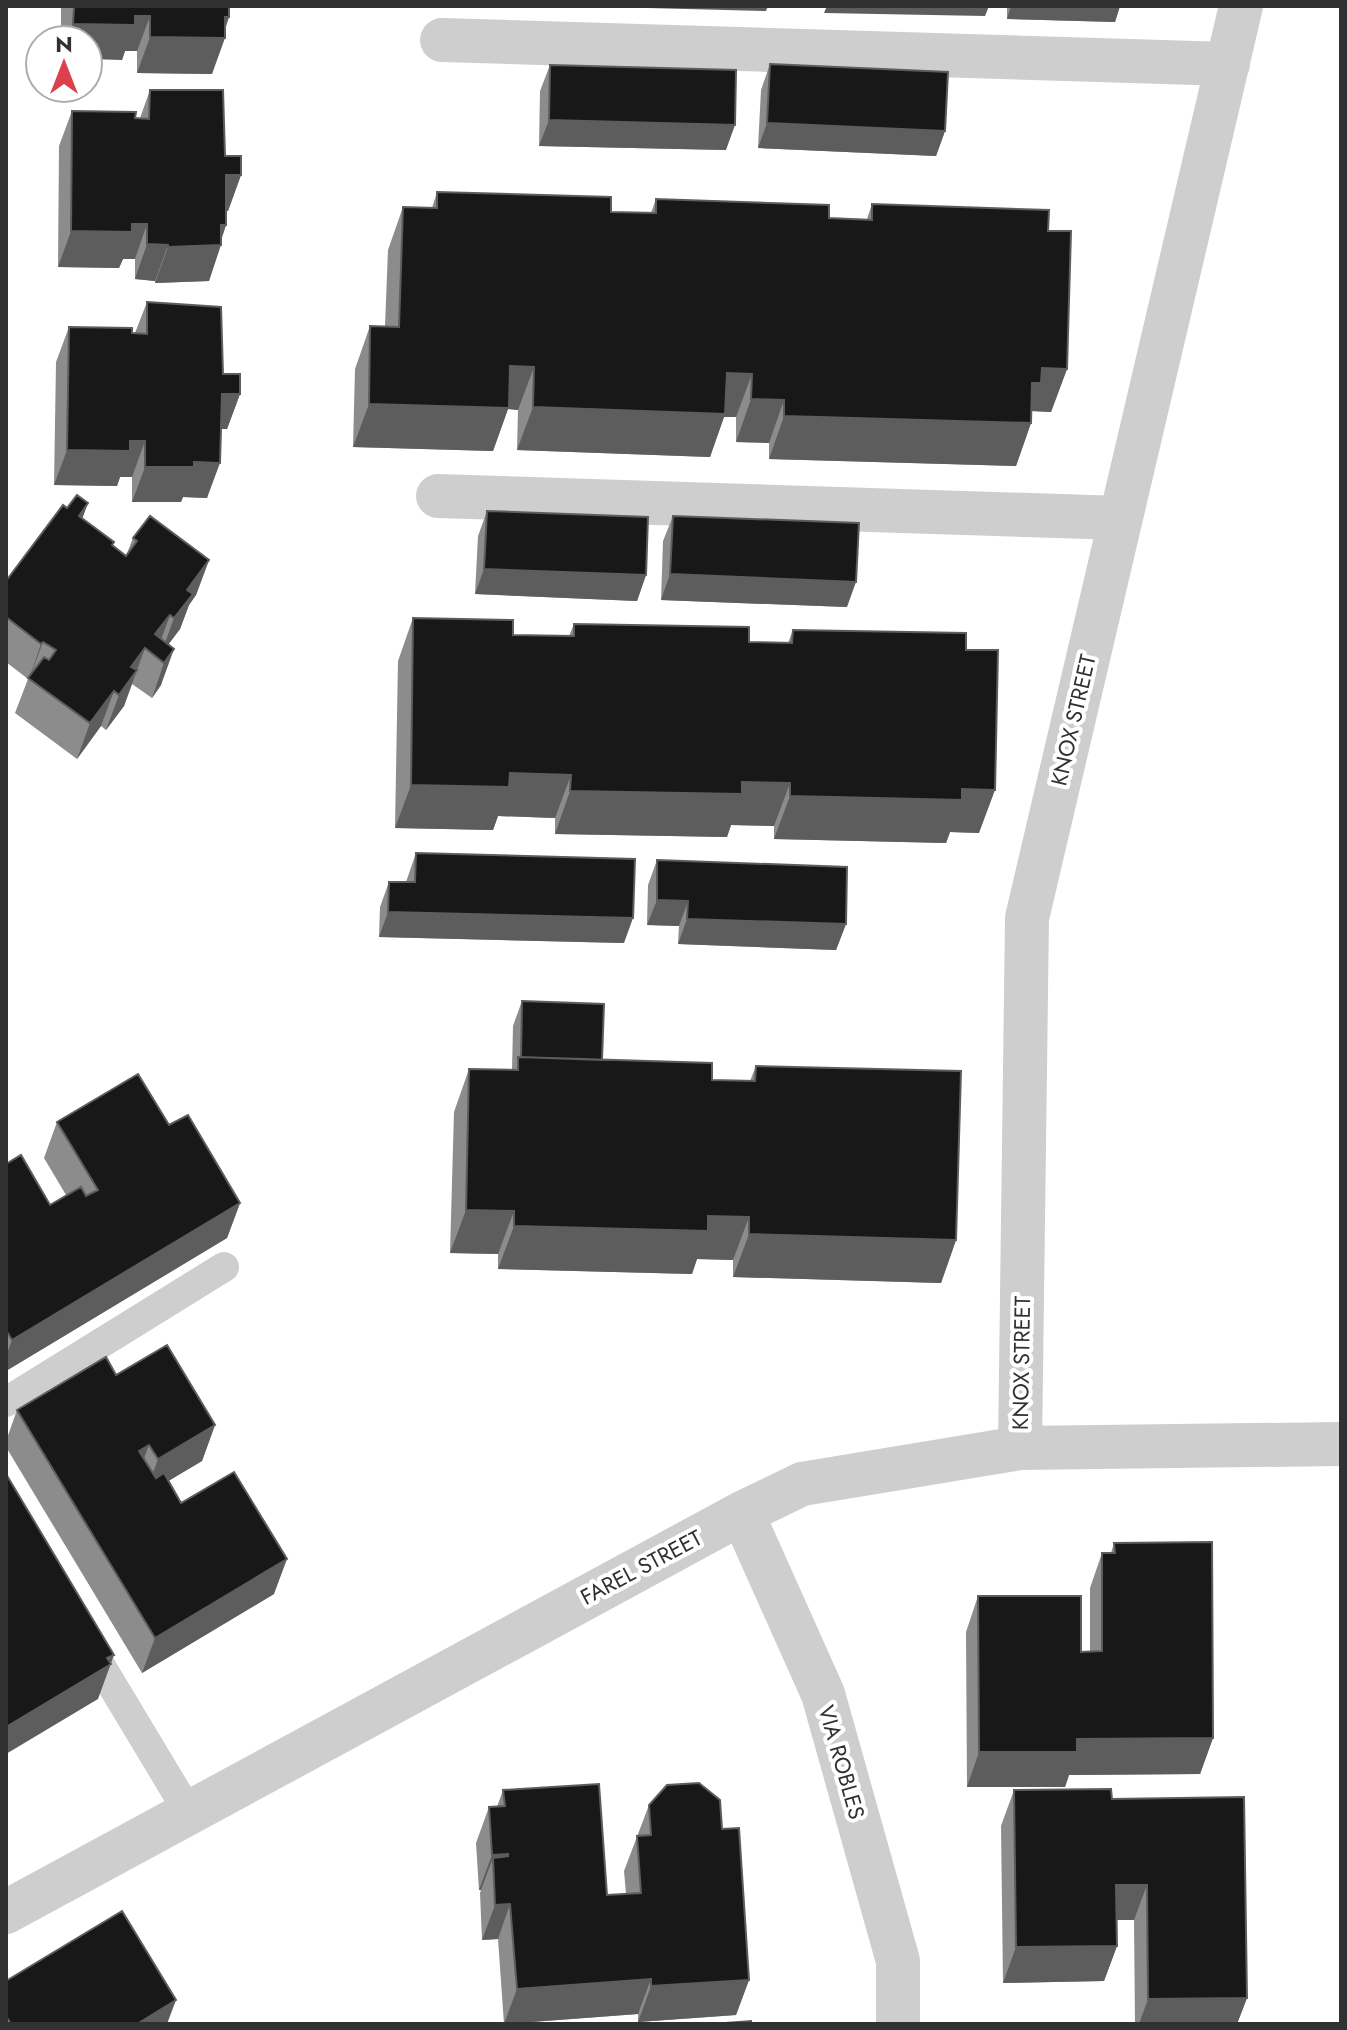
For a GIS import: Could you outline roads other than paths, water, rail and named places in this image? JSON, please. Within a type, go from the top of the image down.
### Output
[{"type":"street","name":"KNOX STREET","points":[[1020,1448],[1027,918],[1241,6]]},
{"type":"street","points":[[442,40],[1228,64]]},
{"type":"street","points":[[438,496],[1121,518]]},
{"type":"street","name":"FAREL STREET","points":[[6,1912],[742,1513],[802,1484],[1020,1448],[1341,1444]]},
{"type":"street","name":"VIA ROBLES","points":[[742,1513],[823,1694],[898,1961],[898,2024]]},
{"type":"lane","points":[[6,1402],[224,1267]]},
{"type":"lane","points":[[70,1614],[189,1813]]}]
